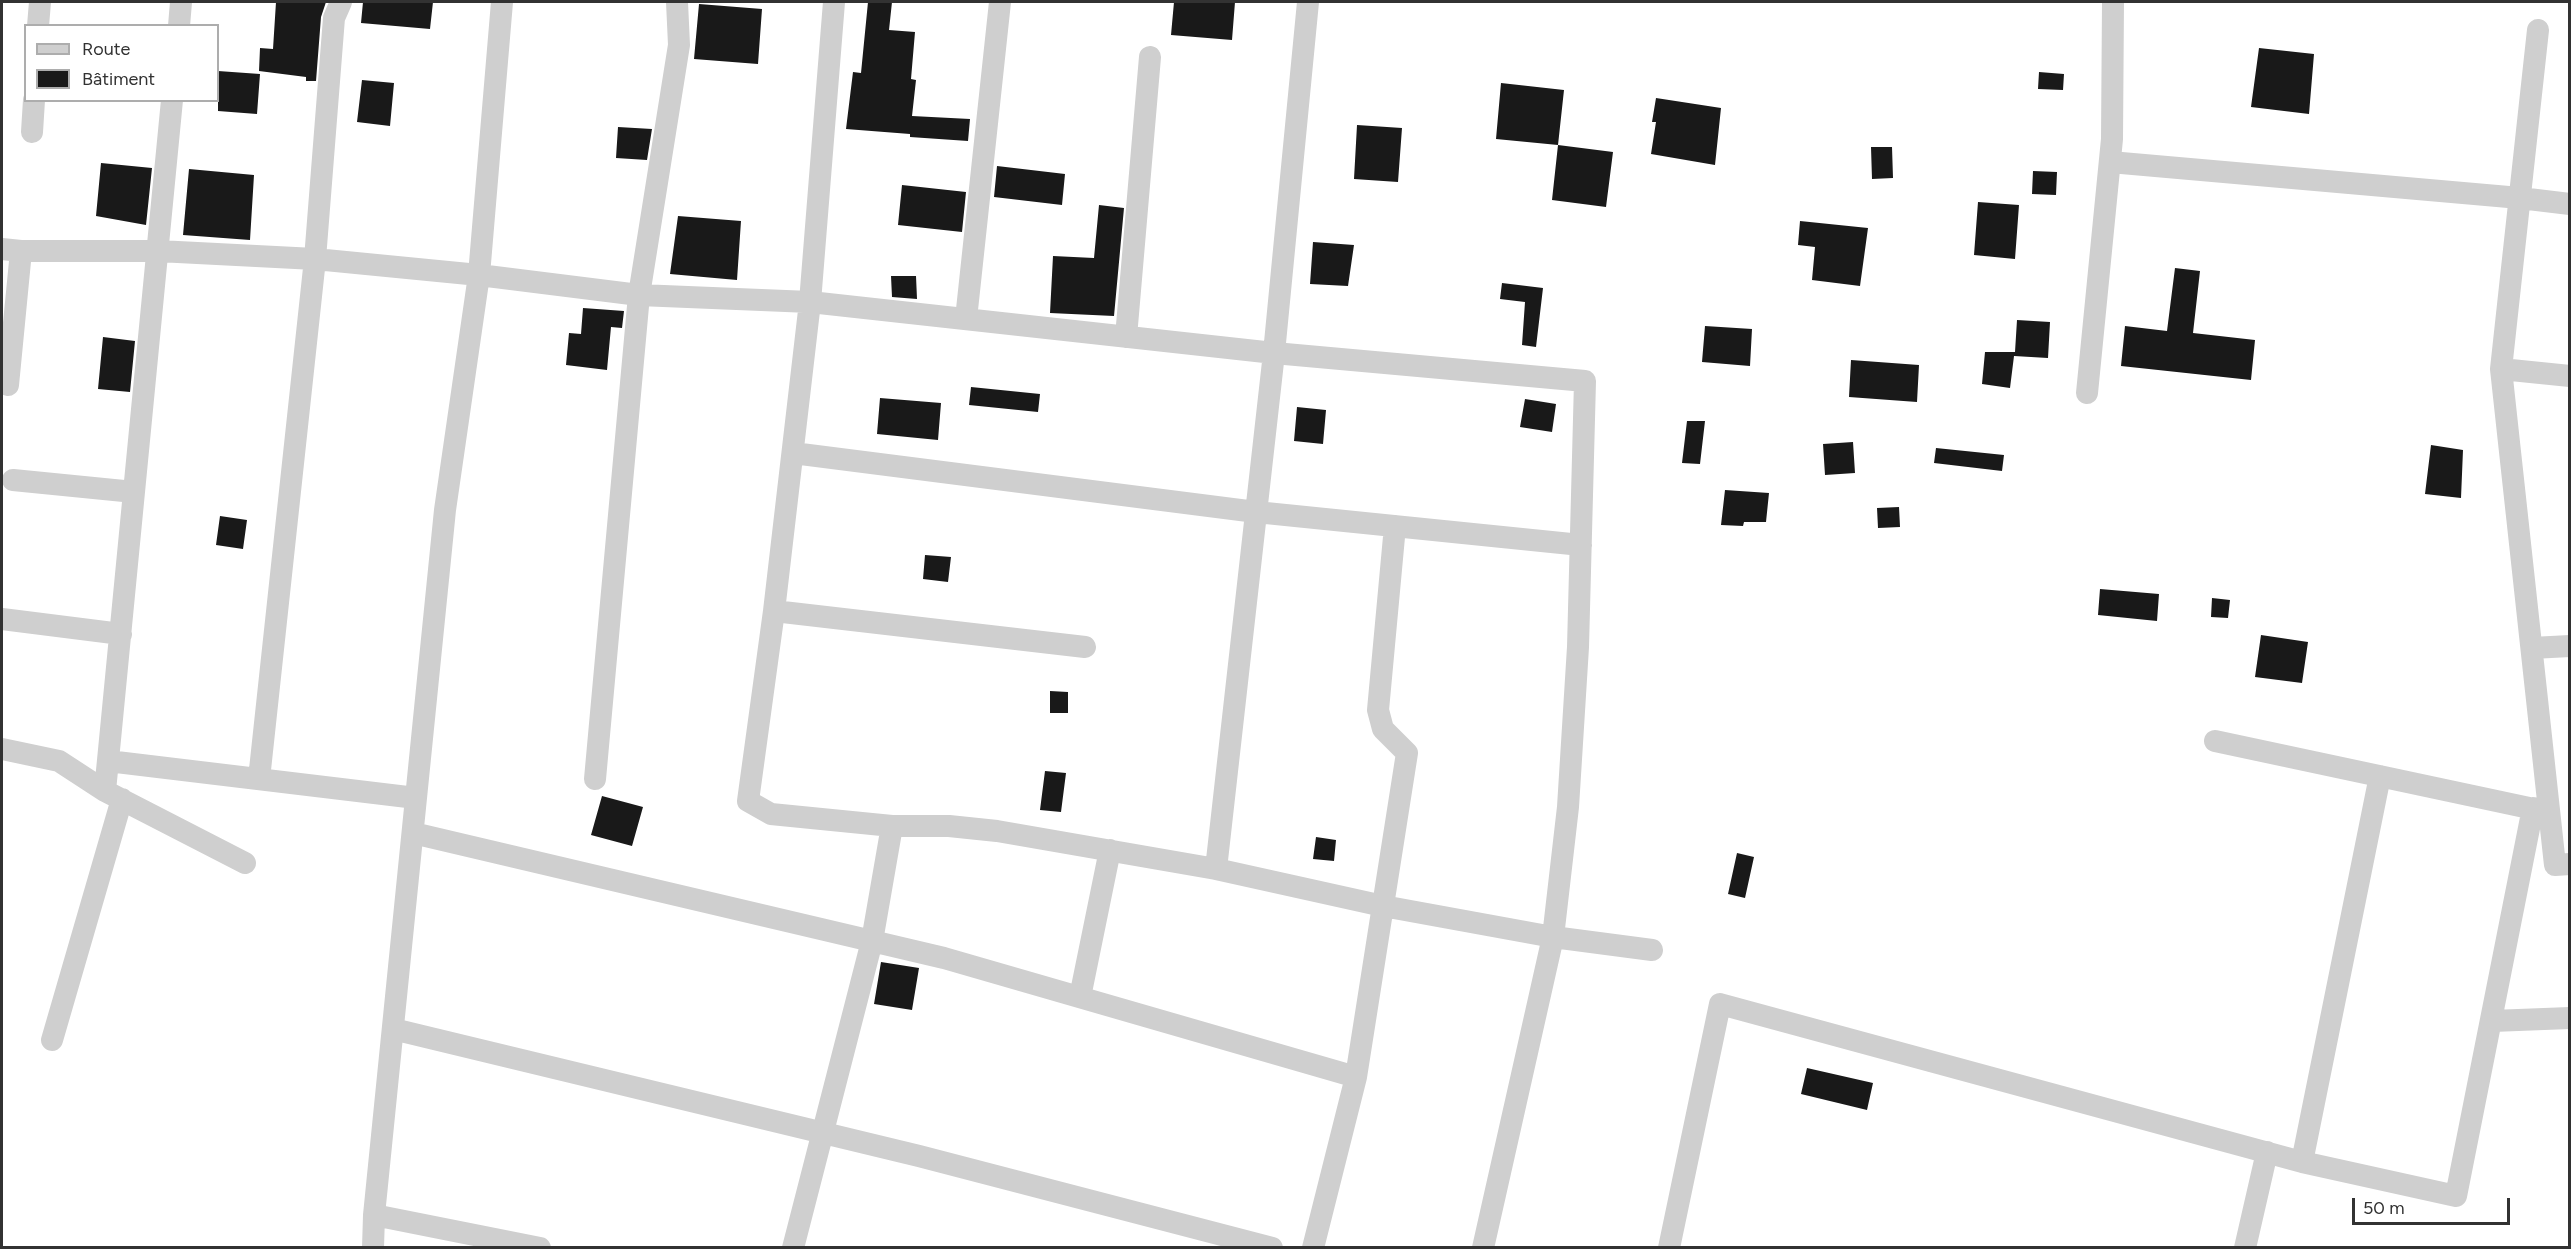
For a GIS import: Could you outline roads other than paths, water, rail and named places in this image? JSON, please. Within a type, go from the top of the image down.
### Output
[{"type":"street","points":[[38,24],[40,2]]},
{"type":"street","points":[[179,24],[182,2]]},
{"type":"street","points":[[259,779],[315,259],[334,18],[341,2]]},
{"type":"street","points":[[373,1248],[374,1215],[446,510],[479,275],[502,2]]},
{"type":"street","points":[[595,779],[639,295],[679,45],[677,2]]},
{"type":"street","points":[[834,2],[810,302],[774,611],[748,801],[771,814],[892,826],[949,826],[997,831],[1216,869],[1383,906],[1553,938],[1652,950]]},
{"type":"street","points":[[966,319],[1000,2]]},
{"type":"street","points":[[1216,869],[1274,353],[1308,2]]},
{"type":"street","points":[[2087,393],[2112,139],[2113,2]]},
{"type":"street","points":[[2538,30],[2501,369],[2532,648],[2541,810],[2555,865],[2570,864]]},
{"type":"street","points":[[1126,337],[1150,57]]},
{"type":"street","points":[[32,132],[34,102]]},
{"type":"street","points":[[52,1040],[113,795],[108,761],[172,102]]},
{"type":"street","points":[[2110,162],[2570,204]]},
{"type":"street","points":[[8,385],[11,250],[158,250],[315,259],[479,275],[639,295],[810,302],[1274,353],[1585,381],[1578,647],[1568,807],[1553,938],[1483,1248]]},
{"type":"street","points":[[2501,369],[2570,376]]},
{"type":"street","points":[[793,453],[1256,512],[1581,545]]},
{"type":"street","points":[[13,480],[134,492]]},
{"type":"street","points":[[1312,1248],[1356,1077],[1407,753],[1383,729],[1378,710],[1395,526]]},
{"type":"street","points":[[774,611],[1085,647]]},
{"type":"street","points":[[2,619],[121,634]]},
{"type":"street","points":[[2532,648],[2570,646]]},
{"type":"street","points":[[2215,741],[2541,810]]},
{"type":"street","points":[[2,749],[58,761],[113,795],[245,862]]},
{"type":"street","points":[[108,761],[416,798]]},
{"type":"street","points":[[2302,1162],[2380,776]]},
{"type":"street","points":[[1669,1248],[1720,1004],[2302,1162],[2456,1196],[2492,1021],[2541,810]]},
{"type":"street","points":[[793,1248],[872,941],[892,826]]},
{"type":"street","points":[[412,833],[945,958],[1356,1077]]},
{"type":"street","points":[[1080,997],[1110,850]]},
{"type":"street","points":[[2492,1021],[2570,1017]]},
{"type":"street","points":[[393,1029],[822,1133],[1272,1248]]},
{"type":"street","points":[[2246,1248],[2266,1152]]},
{"type":"street","points":[[374,1215],[540,1248]]}]
